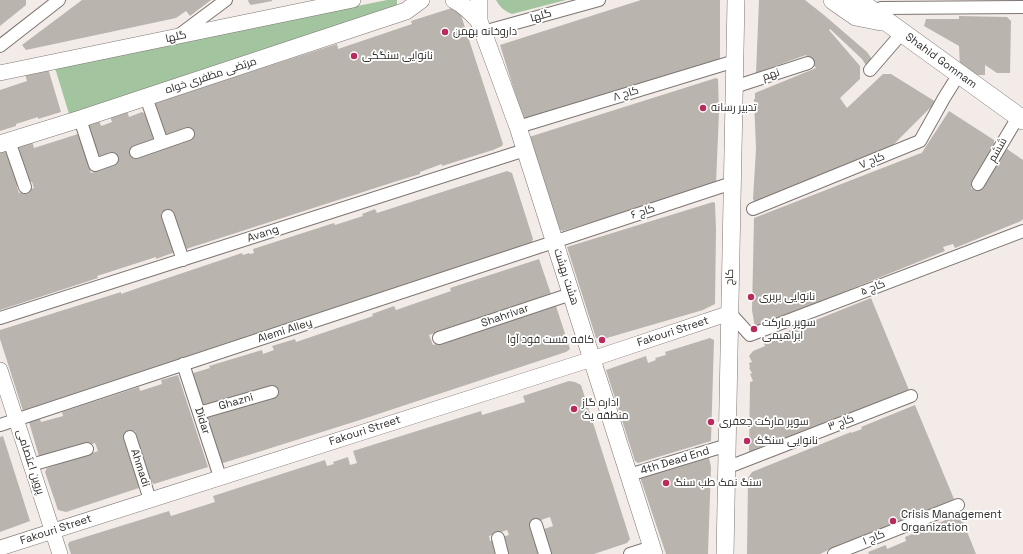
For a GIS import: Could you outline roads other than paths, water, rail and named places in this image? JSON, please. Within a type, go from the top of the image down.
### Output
[{"type":"main road","name":"مرتضی مظفری خواه","points":[[5,143],[406,11],[421,0]]},
{"type":"main road","points":[[454,0],[470,10],[481,27]]},
{"type":"main road","name":"هشت بهشت","points":[[479,0],[481,27],[518,127],[653,550]]},
{"type":"main road","name":"کاج","points":[[725,554],[736,0]]},
{"type":"main road","points":[[833,0],[856,16],[884,15]]},
{"type":"main road","name":"Shahid Gomnam","points":[[859,0],[868,8],[884,15],[902,33],[1020,119]]},
{"type":"street","points":[[177,37],[226,0]]},
{"type":"street","name":"گلها","points":[[0,73],[353,0]]},
{"type":"street","name":"گلها","points":[[481,27],[599,0]]},
{"type":"street","points":[[0,46],[51,2]]},
{"type":"street","points":[[884,15],[1023,7]]},
{"type":"street","points":[[870,70],[902,33]]},
{"type":"street","name":"کاج ۸","points":[[518,127],[735,61]]},
{"type":"street","name":"نهم","points":[[734,86],[808,63]]},
{"type":"street","name":"کاج ۷","points":[[752,209],[920,141],[959,74]]},
{"type":"street","points":[[146,97],[162,144]]},
{"type":"street","points":[[80,119],[95,165],[112,159]]},
{"type":"street","name":"ششم","points":[[978,184],[1020,119]]},
{"type":"street","points":[[136,152],[188,134]]},
{"type":"street","points":[[5,143],[25,187]]},
{"type":"street","name":"Avang","points":[[0,318],[525,150]]},
{"type":"street","name":"کاج ۶","points":[[555,242],[732,183]]},
{"type":"street","points":[[168,216],[184,260]]},
{"type":"street","name":"کاج ۵","points":[[730,313],[750,335],[1023,231]]},
{"type":"street","name":"Alemi Alley","points":[[0,425],[555,242]]},
{"type":"street","name":"Shahrivar","points":[[439,338],[571,294]]},
{"type":"street","name":"Fakouri Street","points":[[0,548],[730,313]]},
{"type":"street","name":"Didar","points":[[183,364],[220,478]]},
{"type":"street","name":"پروین اعتصامی","points":[[0,370],[60,554]]},
{"type":"street","name":"Ghazni","points":[[199,412],[272,392]]},
{"type":"street","name":"کاج ۳","points":[[726,468],[911,396]]},
{"type":"street","name":"Ahmadi","points":[[130,437],[150,500]]},
{"type":"street","name":"4th Dead End","points":[[629,475],[721,447]]},
{"type":"street","points":[[31,466],[86,449]]},
{"type":"street","name":"کاج ۱","points":[[834,554],[958,505]]},
{"type":"street","points":[[536,525],[545,554]]},
{"type":"street","points":[[498,538],[502,554]]},
{"type":"street","points":[[630,554],[653,550]]},
{"type":"place","name":"داروخانه بهمن","points":[[445,32]]},
{"type":"place","name":"نانوایی سنگکی","points":[[354,56]]},
{"type":"place","name":"تدبیر رسانه","points":[[703,108]]},
{"type":"place","name":"نانوایی بربری","points":[[751,297]]},
{"type":"place","name":"سوپر مارکت ابراهیمی","points":[[754,329]]},
{"type":"place","name":"کافه فست فود آوا","points":[[602,340]]},
{"type":"place","name":"اداره گاز منطقه یک","points":[[574,409]]},
{"type":"place","name":"سوپر مارکت جعفری","points":[[711,422]]},
{"type":"place","name":"نانوایی سنگک","points":[[747,441]]},
{"type":"place","name":"سنگ نمک طب سنگ","points":[[666,483]]},
{"type":"place","name":"Crisis Management Organization","points":[[893,521]]}]
